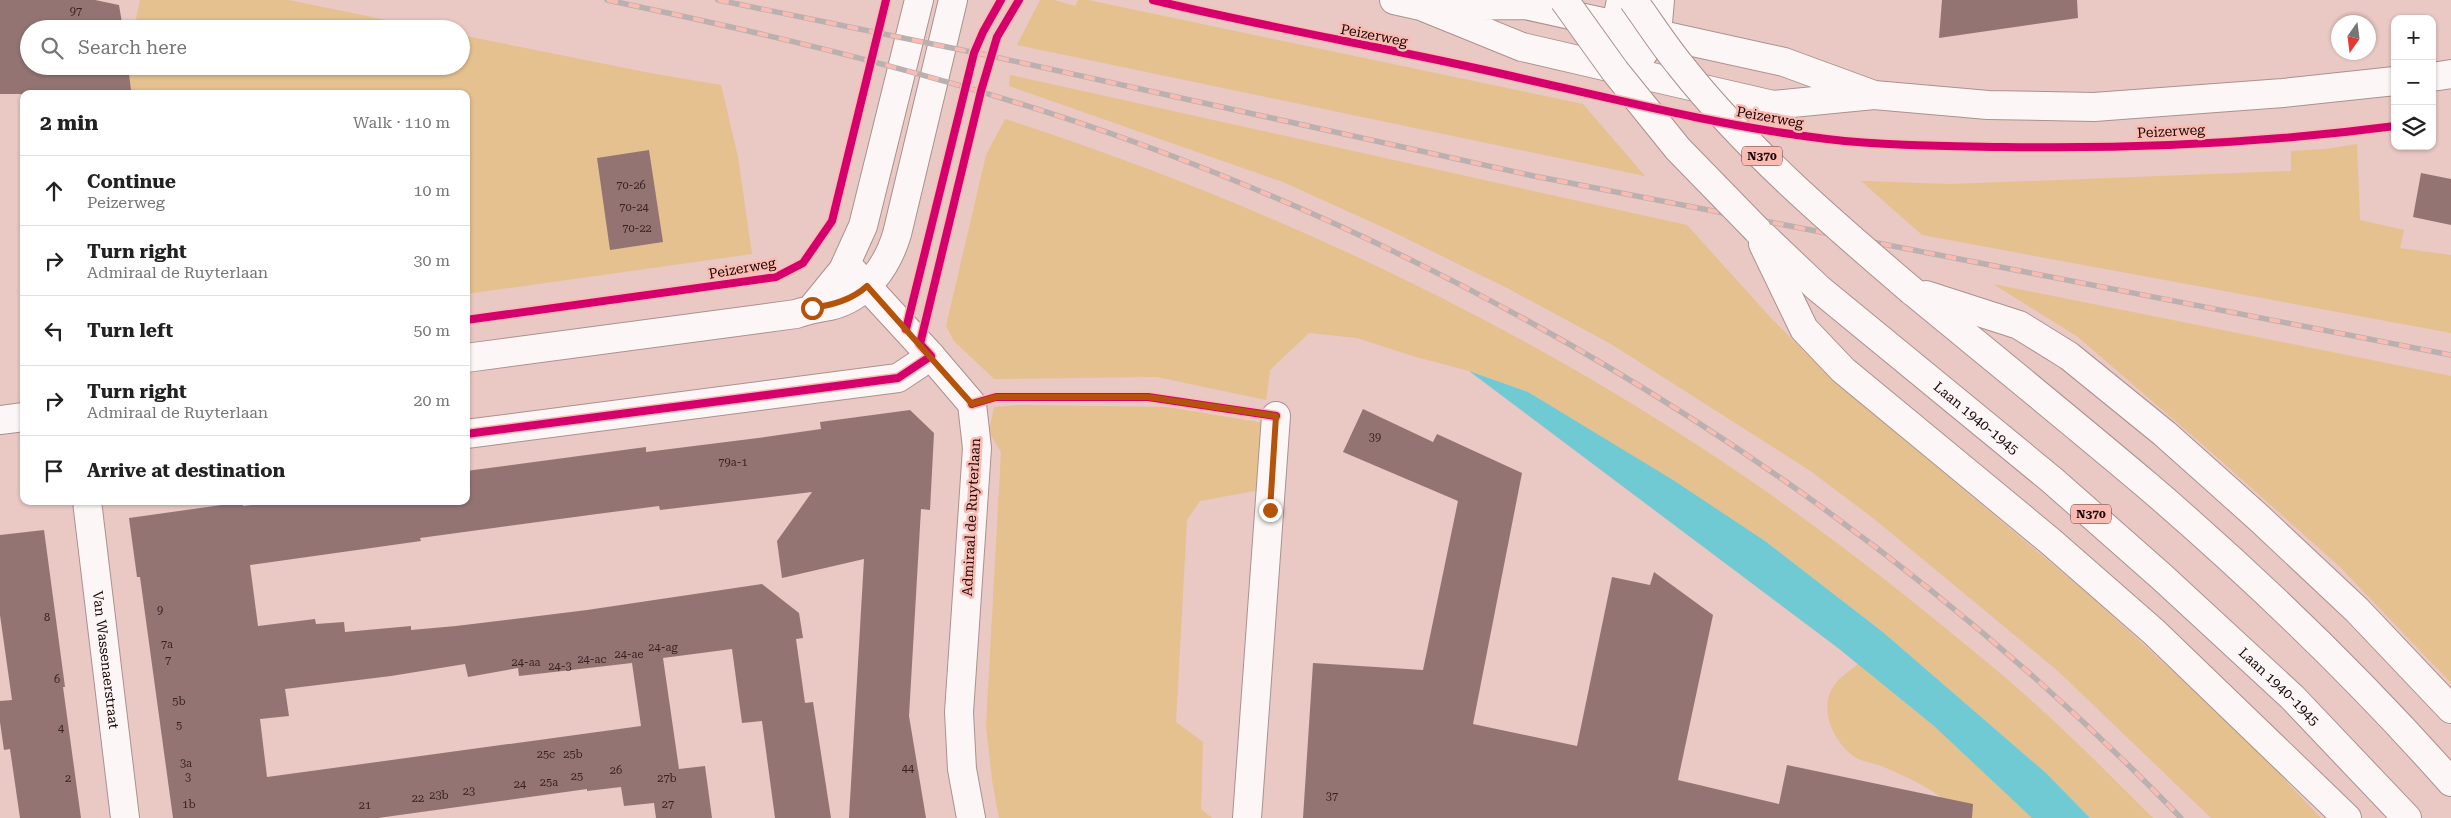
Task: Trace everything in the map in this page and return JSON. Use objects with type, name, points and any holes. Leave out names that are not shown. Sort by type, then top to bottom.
[{"type":"main road","points":[[812,308],[829,290],[846,263],[863,226],[919,0]]},
{"type":"main road","points":[[470,357],[778,317],[831,305],[849,298],[867,286],[880,272],[891,254],[954,0]]},
{"type":"main road","name":"Peizerweg","points":[[1394,0],[1421,6],[1522,47],[1773,105],[1874,95],[1988,105],[2094,107],[2283,93],[2391,81]]},
{"type":"main road","name":"Laan 1940-1945","points":[[1564,0],[1615,71],[1678,149],[1756,230],[1839,306],[2052,480],[2162,577],[2292,696],[2406,818]]},
{"type":"main road","name":"N370","points":[[1633,0],[1680,66],[1746,140],[1830,221],[2148,487],[2254,580],[2355,678],[2451,782]]},
{"type":"main road","points":[[1630,72],[1657,34],[1660,0]]},
{"type":"main road","name":"Peizerweg","points":[[1421,6],[1525,6],[1619,12],[1657,34],[1784,62],[1874,95]]},
{"type":"main road","points":[[1619,12],[1630,72]]},
{"type":"main road","points":[[2436,76],[2451,74]]},
{"type":"main road","name":"N370","points":[[1756,230],[1804,329],[1843,370],[2050,541],[2154,632],[2347,818]]},
{"type":"main road","name":"Admiraal de Ruyterlaan","points":[[846,263],[972,404],[977,448],[959,712],[962,769],[970,818]]},
{"type":"main road","name":"N370","points":[[1912,291],[2019,324],[2069,356],[2165,434],[2259,518],[2357,610],[2451,709]]},
{"type":"main road","points":[[470,433],[898,378],[931,356]]},
{"type":"main road","points":[[1247,818],[1276,416]]},
{"type":"main road","points":[[0,420],[20,418]]},
{"type":"main road","name":"Van Wassenaerstraat","points":[[87,505],[125,818]]},
{"type":"shaded area","points":[[140,0],[289,0],[386,20],[136,20]]},
{"type":"shaded area","points":[[1040,0],[1054,0],[1075,6],[1078,0],[1088,0],[1583,104],[1645,176],[1017,45]]},
{"type":"shaded area","points":[[470,37],[650,73],[721,85],[738,157],[752,254],[470,293],[470,90],[131,90],[129,75],[470,75]]},
{"type":"shaded area","points":[[1010,75],[1687,225],[1770,317],[1833,380],[2094,599],[2244,737],[2321,818],[2211,818],[2058,671],[1873,518],[1809,470],[1611,344],[1509,289],[1389,230],[1283,182],[1009,86]]},
{"type":"shaded area","points":[[1005,119],[1200,189],[1296,229],[1391,273],[1484,320],[1575,370],[1664,424],[1782,503],[1875,572],[1935,620],[2035,704],[2153,818],[2090,818],[2046,773],[1884,633],[1765,541],[1528,392],[1469,371],[1416,357],[1357,338],[1309,333],[1270,370],[1266,400],[1157,377],[994,379],[954,341],[946,326],[986,155]]},
{"type":"shaded area","points":[[2357,144],[2360,220],[2404,230],[2400,248],[2451,255],[2451,333],[1922,235],[1861,181],[1951,184],[2291,171],[2291,151],[2325,149]]},
{"type":"shaded area","points":[[1993,284],[2451,376],[2451,683],[2339,566],[2211,452],[2078,337]]},
{"type":"shaded area","points":[[1020,405],[1167,407],[1264,423],[1260,490],[1200,501],[1187,520],[1176,722],[1203,742],[1201,809],[1212,818],[999,818],[992,780],[986,726],[1001,452],[989,432],[994,407]]},
{"type":"shaded area","points":[[1858,664],[1934,726],[2032,818],[1964,818],[1937,794],[1917,782],[1852,755],[1833,732],[1828,712],[1828,703],[1830,693],[1835,684]]},
{"type":"water","points":[[1469,371],[1528,392],[1673,480],[1765,541],[1884,633],[2046,773],[2090,818],[2032,818],[1934,726],[1838,648]]},
{"type":"building","points":[[0,0],[95,0],[119,5],[122,20],[20,20],[20,75],[129,75],[131,90],[20,90],[20,94],[0,94]]},
{"type":"building","points":[[1942,0],[2077,0],[2078,18],[1939,38]]},
{"type":"building","points":[[649,150],[663,242],[610,250],[597,158]]},
{"type":"building","points":[[2421,173],[2451,179],[2451,225],[2413,217]]},
{"type":"building","points":[[1363,409],[1433,442],[1437,434],[1522,473],[1473,724],[1577,746],[1612,577],[1650,585],[1654,572],[1713,615],[1678,780],[1779,804],[1787,765],[1973,804],[1972,818],[1303,818],[1313,663],[1423,670],[1458,501],[1343,452]]},
{"type":"building","points":[[910,410],[934,433],[930,510],[921,509],[909,716],[926,818],[849,818],[864,559],[782,578],[777,541],[812,492],[660,510],[659,506],[597,514],[420,538],[421,541],[250,565],[258,626],[315,619],[316,624],[344,622],[345,632],[411,626],[411,630],[456,626],[587,610],[762,584],[799,613],[803,638],[796,639],[805,703],[813,702],[831,818],[775,818],[762,721],[742,723],[732,649],[663,658],[679,769],[705,766],[712,818],[656,818],[654,803],[624,806],[621,787],[587,791],[587,789],[378,818],[173,818],[140,577],[137,577],[129,518],[222,505],[470,505],[470,470],[646,447],[646,452],[821,429],[820,422]],"holes":[[[632,663],[641,726],[267,777],[260,719],[289,716],[285,689],[391,676],[465,664],[468,677],[518,668],[519,676]]]},
{"type":"building","points":[[44,530],[81,818],[20,818],[10,749],[4,750],[0,722],[0,701],[12,700],[0,615],[0,535]]},
{"type":"railway","points":[[607,0],[743,30],[876,63],[1009,100],[1075,121],[1140,144],[1284,202],[1426,267],[1564,341],[1698,423],[1828,512],[1952,607],[2070,710],[2181,818]]},
{"type":"railway","points":[[718,0],[991,56],[1534,176],[2451,355]]},
{"type":"cycle path","points":[[470,319],[776,277],[803,263],[832,221],[886,0]]},
{"type":"cycle path","points":[[906,329],[974,53],[983,32],[1001,0]]},
{"type":"cycle path","points":[[470,433],[898,378],[931,356],[920,344],[981,91],[997,37],[1019,0]]},
{"type":"cycle path","points":[[1153,0],[1696,117],[1740,126],[1827,139],[1871,143],[2004,147],[2151,146],[2249,141],[2391,126]]},
{"type":"cycle path","points":[[972,404],[996,397],[1148,397],[1276,416]]},
{"type":"route","points":[[812,308],[831,305],[849,298],[867,286],[972,404],[996,397],[1148,397],[1276,416],[1270,510]]}]
